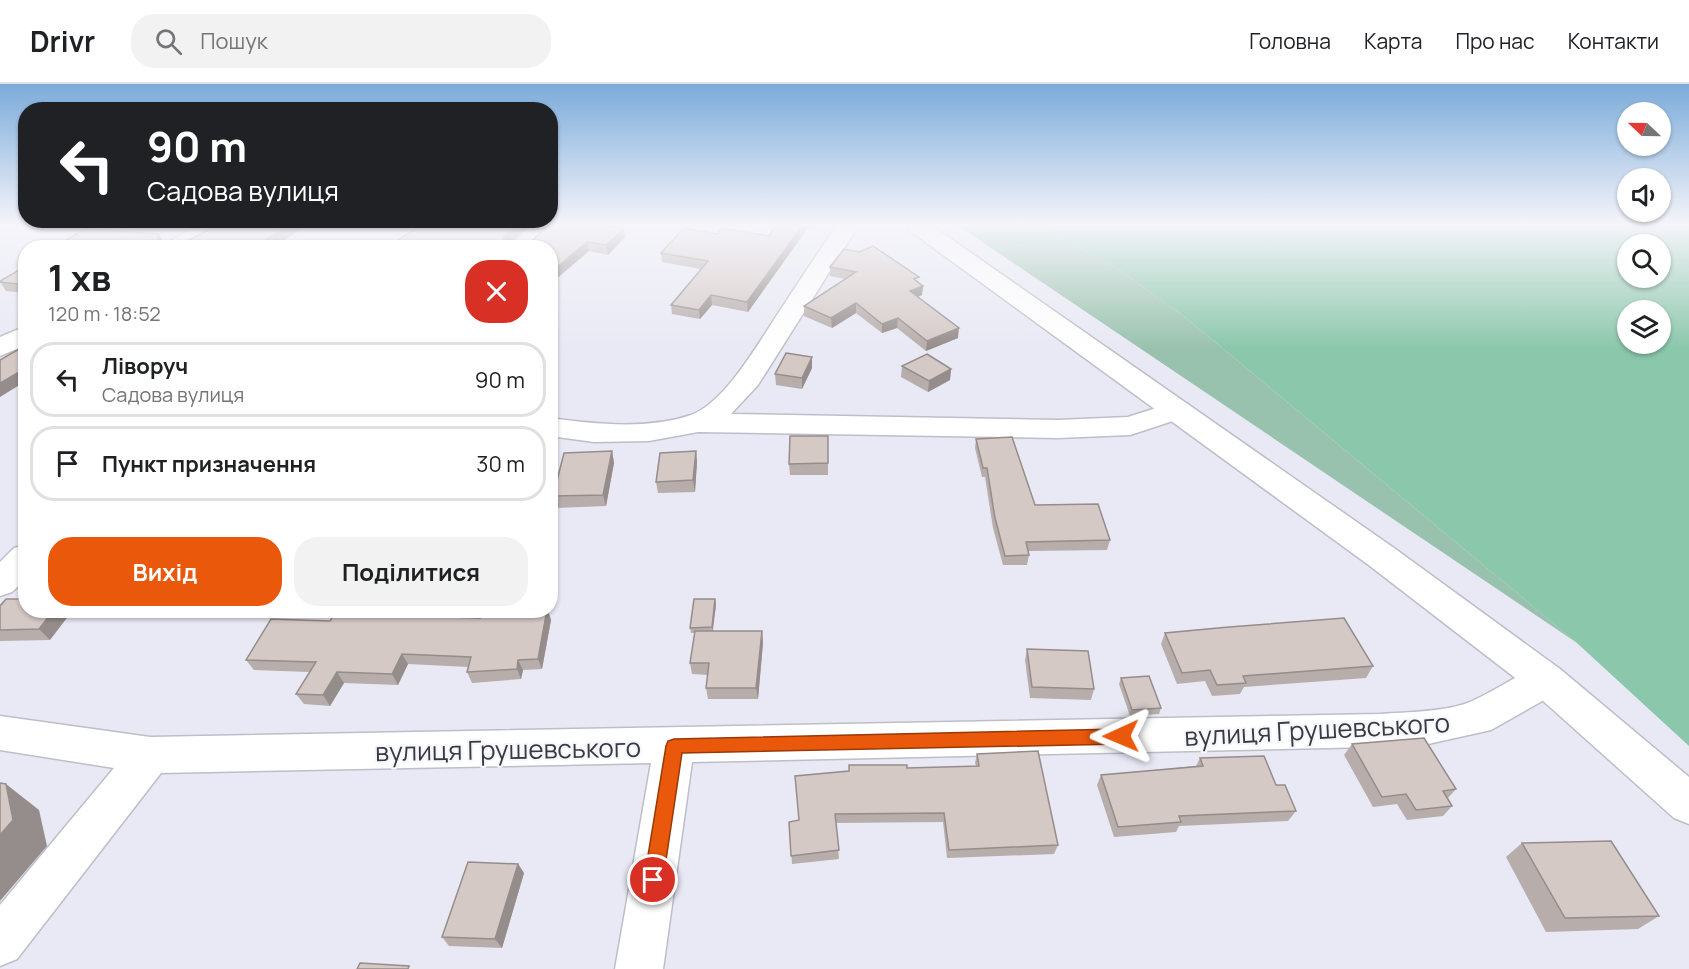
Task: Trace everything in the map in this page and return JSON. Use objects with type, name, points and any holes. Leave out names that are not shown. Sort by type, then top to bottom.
[{"type":"street","points":[[698,423],[714,415],[744,385],[821,266]]},
{"type":"street","points":[[975,266],[1382,557],[1546,680],[1689,804]]},
{"type":"street","points":[[0,348],[18,338]]},
{"type":"street","points":[[558,429],[619,434],[649,432],[698,423],[1058,429],[1130,426],[1178,410]]},
{"type":"street","points":[[0,583],[18,565]]},
{"type":"street","name":"вулиця Грушевського","points":[[0,733],[150,755],[1419,729],[1477,718],[1546,680]]},
{"type":"street","points":[[639,969],[674,746]]},
{"type":"street","points":[[0,942],[150,755]]},
{"type":"green space","points":[[1018,266],[1113,266],[1118,269],[1185,317],[1577,643]]},
{"type":"green space","points":[[1113,266],[1617,266],[1617,288],[1671,288],[1671,266],[1689,266],[1689,746],[1577,643],[1185,317]]},
{"type":"building","points":[[704,266],[773,266],[747,302],[711,295],[699,310],[671,305]]},
{"type":"building","points":[[903,266],[919,277],[914,279],[923,286],[910,291],[959,328],[927,341],[898,318],[882,324],[856,303],[831,318],[804,306],[856,272],[830,267]]},
{"type":"building","points":[[18,271],[18,284],[0,281]]},
{"type":"building","points":[[18,350],[18,373],[0,383],[0,360]]},
{"type":"building","points":[[786,353],[812,357],[802,378],[775,374]]},
{"type":"building","points":[[927,354],[951,369],[929,381],[902,366]]},
{"type":"building","points":[[790,436],[828,436],[828,463],[789,464]]},
{"type":"building","points":[[1012,437],[1035,505],[1098,504],[1110,540],[1026,542],[1029,555],[1005,556],[995,518],[987,468],[983,468],[976,439]]},
{"type":"building","points":[[612,451],[603,495],[558,496],[558,476],[564,453]]},
{"type":"building","points":[[696,451],[693,480],[656,482],[660,453]]},
{"type":"building","points":[[6,599],[18,599],[18,618],[48,618],[39,629],[0,630],[0,606]]},
{"type":"building","points":[[694,599],[715,599],[712,627],[690,628]]},
{"type":"building","points":[[332,618],[546,618],[538,659],[518,660],[517,669],[467,672],[471,657],[402,654],[392,674],[337,672],[323,695],[296,694],[316,662],[246,660],[271,619],[330,621]]},
{"type":"building","points":[[1344,618],[1373,666],[1243,676],[1246,683],[1217,685],[1210,670],[1182,673],[1165,633],[1229,627]]},
{"type":"building","points":[[695,631],[762,631],[756,688],[706,688],[709,663],[690,663]]},
{"type":"building","points":[[1027,649],[1088,651],[1094,689],[1032,687]]},
{"type":"building","points":[[1149,676],[1161,708],[1132,710],[1121,678]]},
{"type":"building","points":[[1424,738],[1456,789],[1443,791],[1452,806],[1416,810],[1406,794],[1382,797],[1352,744]]},
{"type":"building","points":[[1038,751],[1058,845],[949,850],[944,813],[835,814],[839,850],[791,856],[789,822],[799,820],[795,776],[849,771],[849,765],[907,765],[907,768],[979,766],[977,754]]},
{"type":"building","points":[[1264,756],[1276,785],[1285,785],[1296,811],[1179,816],[1181,822],[1118,827],[1101,775],[1203,766],[1200,758]]},
{"type":"building","points":[[0,783],[6,784],[13,820],[0,835]]},
{"type":"building","points":[[1611,841],[1659,916],[1565,918],[1522,843]]},
{"type":"building","points":[[468,862],[518,864],[495,939],[442,937]]},
{"type":"building","points":[[360,963],[409,966],[408,969],[357,969]]},
{"type":"route","points":[[653,880],[674,746],[1121,736]]}]
